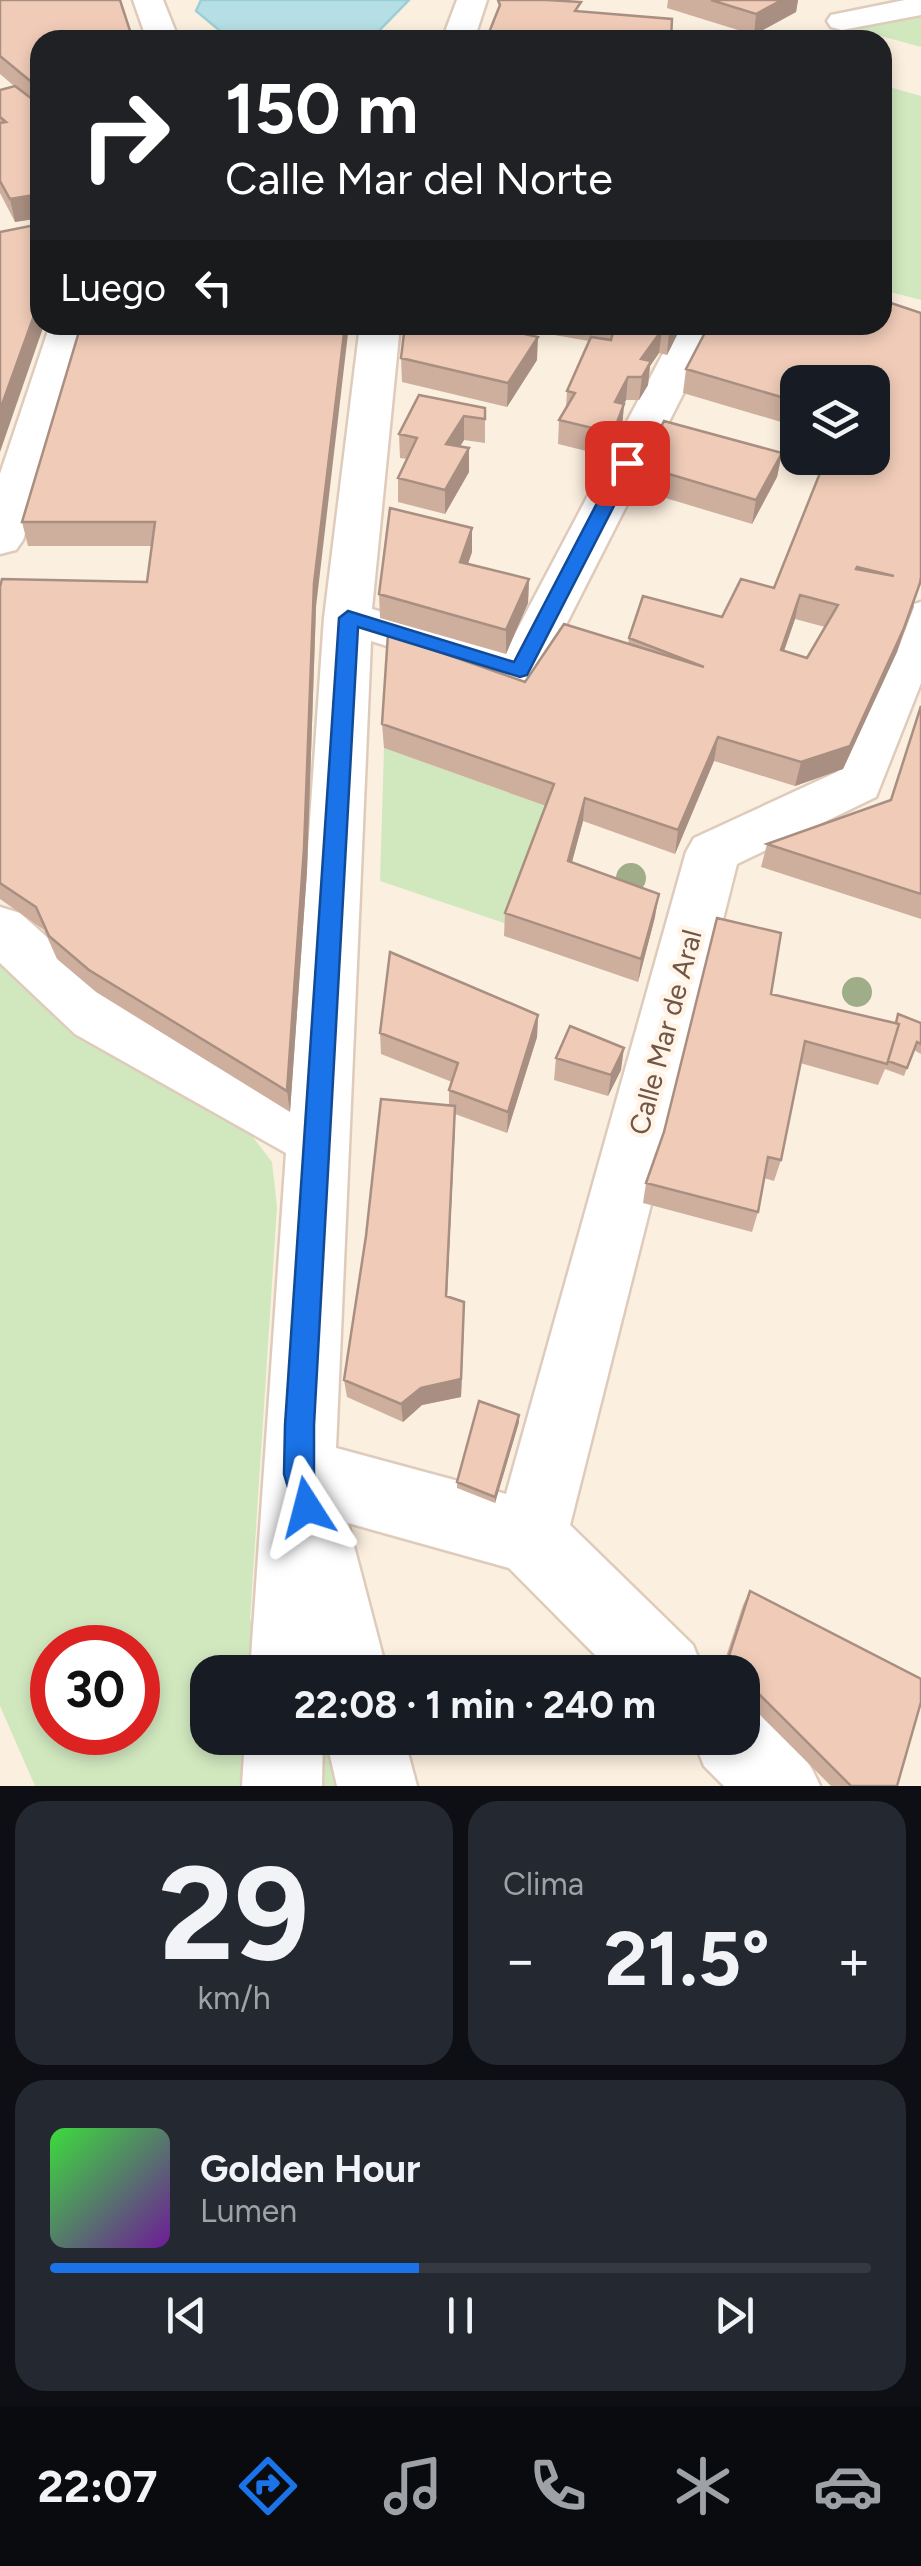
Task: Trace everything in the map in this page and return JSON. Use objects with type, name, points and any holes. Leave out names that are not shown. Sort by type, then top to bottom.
[{"type":"street","points":[[148,0],[159,30]]},
{"type":"street","points":[[462,30],[472,0]]},
{"type":"street","points":[[842,21],[921,6]]},
{"type":"street","points":[[0,540],[67,335]]},
{"type":"street","points":[[289,1655],[348,618],[379,335]]},
{"type":"street","points":[[348,618],[520,670],[693,335]]},
{"type":"street","name":"Calle Mar de Aral","points":[[530,1537],[714,852],[858,784],[921,618]]},
{"type":"street","points":[[0,929],[96,1017],[317,1140]]},
{"type":"street","points":[[299,1474],[530,1537],[649,1655]]},
{"type":"street","points":[[299,1474],[345,1655]]},
{"type":"street","points":[[282,1786],[283,1755]]},
{"type":"street","points":[[370,1755],[378,1786]]},
{"type":"street","points":[[749,1755],[780,1786]]},
{"type":"green space","points":[[921,14],[921,47],[892,39],[892,30],[852,28]]},
{"type":"green space","points":[[892,88],[921,96],[921,300],[892,292]]},
{"type":"green space","points":[[384,748],[552,808],[510,925],[380,881]]},
{"type":"green space","points":[[0,954],[246,1128],[272,1162],[277,1207],[250,1620],[276,1655],[190,1655],[190,1755],[351,1755],[375,1786],[35,1786],[0,1706]]},
{"type":"water","points":[[201,0],[409,0],[380,30],[219,30],[196,11]]},
{"type":"building","points":[[0,0],[120,0],[130,30],[30,30],[30,81],[0,56]]},
{"type":"building","points":[[498,0],[581,2],[575,11],[672,19],[671,30],[490,30],[500,5]]},
{"type":"building","points":[[711,0],[782,0],[756,14]]},
{"type":"building","points":[[15,86],[30,97],[30,196],[10,199],[0,181],[0,123],[6,122],[0,117],[0,90]]},
{"type":"building","points":[[30,226],[30,327],[0,410],[0,232]]},
{"type":"building","points":[[892,303],[921,313],[921,577],[904,628],[850,746],[801,762],[718,737],[678,830],[585,798],[568,861],[659,894],[641,959],[505,913],[554,784],[382,724],[388,634],[525,682],[564,624],[704,667],[629,638],[643,596],[722,617],[741,579],[774,588],[819,475],[890,475],[890,365],[780,365],[780,397],[686,369],[704,335],[892,335]],"holes":[[[800,595],[838,605],[807,658],[781,650]]]},
{"type":"building","points":[[78,335],[344,335],[314,583],[304,848],[287,1091],[89,970],[49,936],[36,907],[0,883],[2,579],[147,582],[155,522],[22,522]]},
{"type":"building","points":[[404,335],[538,337],[508,383],[401,358]]},
{"type":"building","points":[[612,335],[658,335],[641,359],[651,361],[642,377],[628,377],[615,402],[624,404],[613,433],[559,420],[575,393],[567,391],[591,337],[611,340]]},
{"type":"building","points":[[419,395],[485,408],[485,419],[464,416],[446,444],[469,448],[445,490],[398,478],[417,438],[399,434]]},
{"type":"building","points":[[664,421],[780,452],[756,500],[642,466]]},
{"type":"building","points":[[390,508],[472,528],[460,562],[529,579],[506,630],[379,594]]},
{"type":"building","points":[[921,706],[921,894],[767,844],[891,800]]},
{"type":"building","points":[[717,918],[781,933],[771,994],[899,1024],[887,1064],[805,1041],[781,1160],[768,1157],[758,1212],[646,1183],[664,1132]]},
{"type":"building","points":[[390,952],[538,1015],[508,1112],[449,1090],[458,1063],[380,1033]]},
{"type":"building","points":[[898,1014],[921,1023],[921,1044],[917,1042],[907,1068],[888,1061],[899,1024]]},
{"type":"building","points":[[570,1026],[624,1048],[611,1075],[556,1058]]},
{"type":"building","points":[[381,1099],[455,1106],[446,1296],[464,1302],[461,1379],[421,1388],[401,1404],[344,1380],[366,1236]]},
{"type":"building","points":[[479,1401],[519,1415],[495,1497],[457,1482]]},
{"type":"building","points":[[750,1591],[921,1679],[921,1702],[897,1786],[851,1786],[760,1695],[760,1655],[729,1655]]},
{"type":"route","points":[[307,1507],[299,1474],[300,1425],[348,618],[520,670],[627,463]]}]
